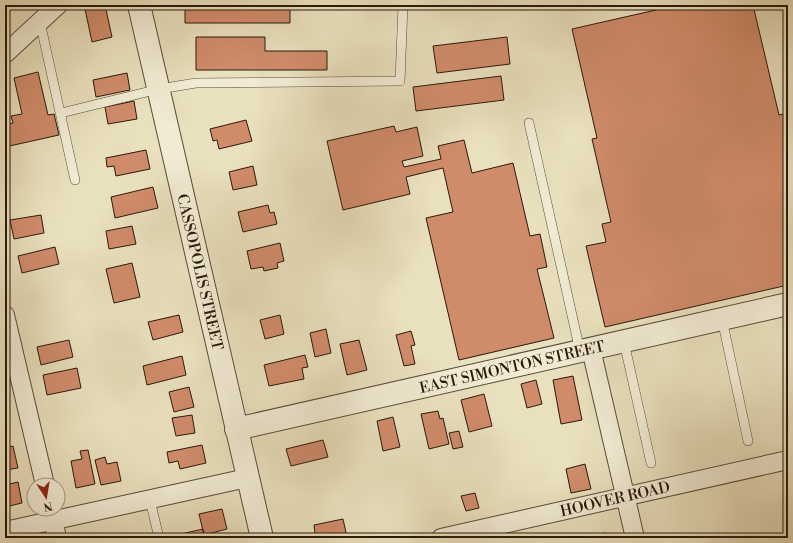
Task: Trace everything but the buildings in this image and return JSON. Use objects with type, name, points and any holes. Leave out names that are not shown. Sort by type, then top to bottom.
[{"type":"street","points":[[5,54],[58,5]]},
{"type":"street","name":"CASSOPOLIS STREET","points":[[141,5],[247,478],[262,538]]},
{"type":"street","name":"EAST SIMONTON STREET","points":[[236,428],[788,304]]},
{"type":"street","points":[[5,315],[43,477]]},
{"type":"street","points":[[586,350],[635,538]]},
{"type":"street","name":"HOOVER ROAD","points":[[441,538],[788,460]]},
{"type":"street","points":[[66,513],[150,500],[247,478]]},
{"type":"street","points":[[5,531],[46,517]]},
{"type":"street","points":[[52,517],[57,538]]},
{"type":"lane","points":[[61,113],[159,89],[196,83],[400,81],[403,5]]},
{"type":"lane","points":[[40,22],[75,180]]},
{"type":"lane","points":[[529,123],[586,350]]},
{"type":"lane","points":[[722,319],[748,441]]},
{"type":"lane","points":[[624,342],[651,463]]},
{"type":"lane","points":[[150,500],[159,538]]}]
